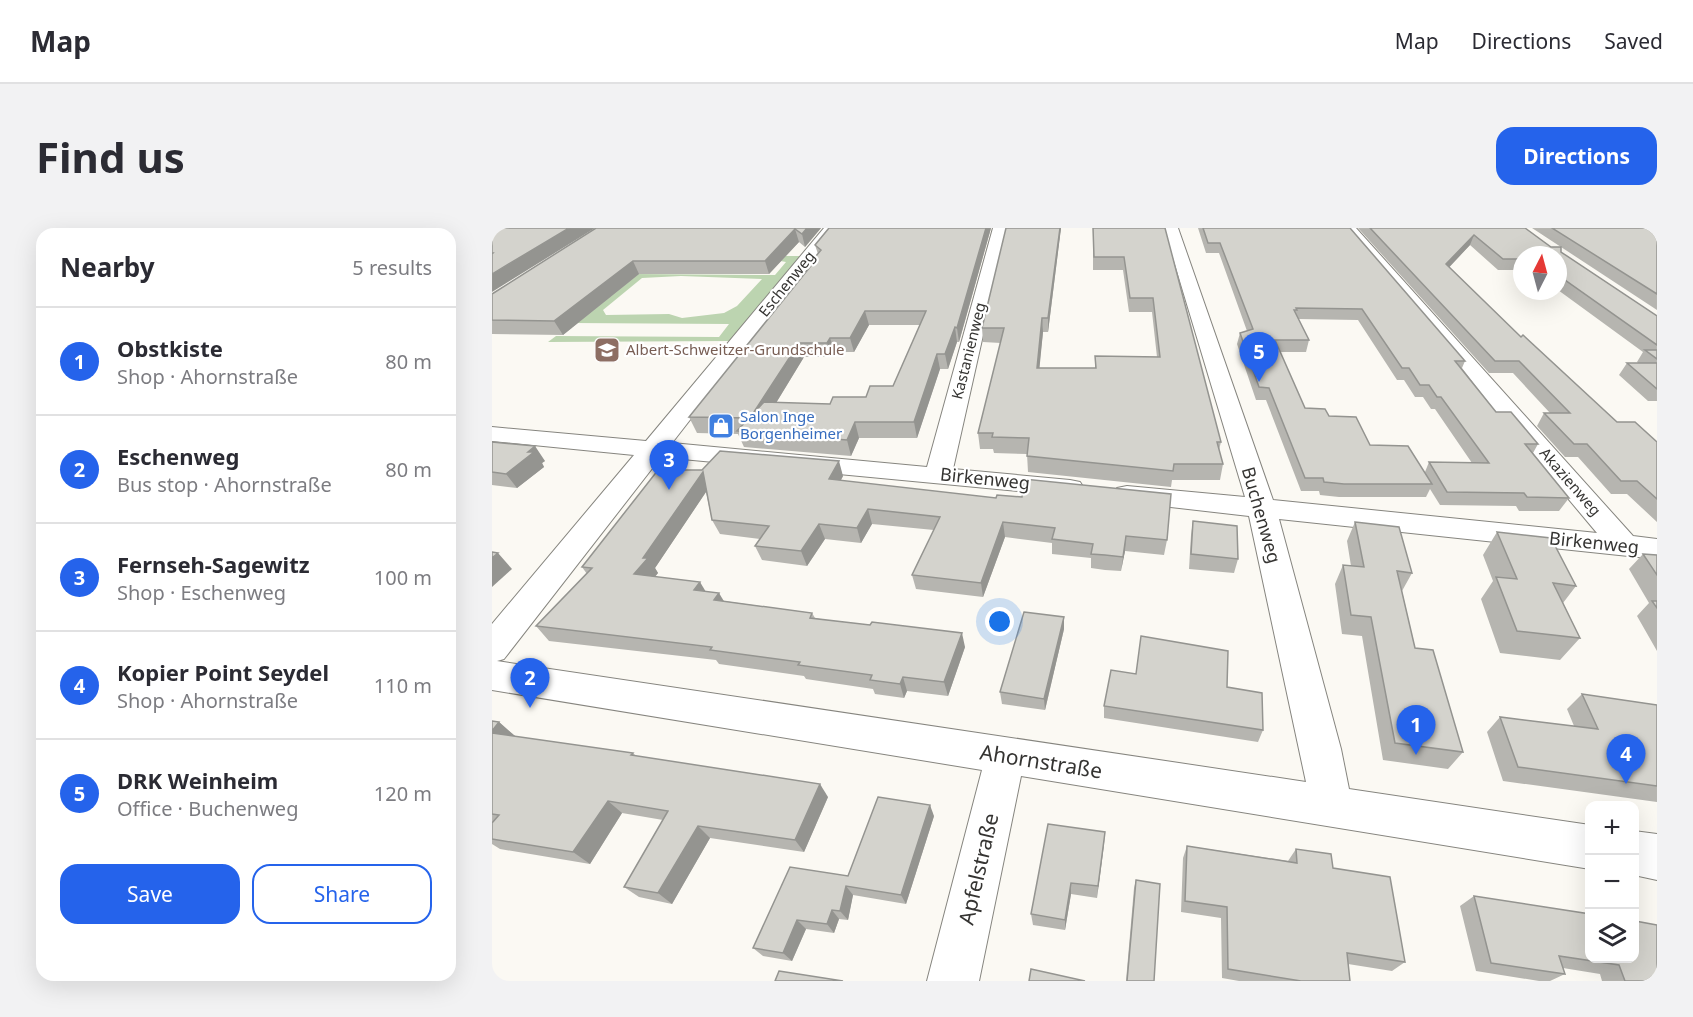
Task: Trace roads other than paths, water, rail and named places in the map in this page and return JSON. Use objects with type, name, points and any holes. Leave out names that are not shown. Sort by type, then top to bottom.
[{"type":"street","name":"Eschenweg","points":[[492,649],[832,228]]},
{"type":"street","name":"Kastanienweg","points":[[938,474],[1000,228]]},
{"type":"street","name":"Buchenweg","points":[[1171,228],[1262,508],[1321,749],[1331,807]]},
{"type":"street","name":"Akazienweg","points":[[1348,228],[1625,546]]},
{"type":"street","name":"Birkenweg","points":[[492,435],[938,474],[1657,549]]},
{"type":"street","name":"Ahornstraße","points":[[492,675],[1585,846]]},
{"type":"street","name":"Apfelstraße","points":[[953,981],[1005,757]]},
{"type":"street","points":[[1639,855],[1657,857]]},
{"type":"place","name":"Albert-Schweitzer-Grundschule","points":[[607,350]]},
{"type":"place","name":"DRK Weinheim","points":[[1259,382]]},
{"type":"place","name":"Salon Inge Borgenheimer","points":[[721,426]]},
{"type":"place","name":"Fernseh-Sagewitz","points":[[669,490]]},
{"type":"place","name":"Eschenweg","points":[[530,708]]},
{"type":"place","name":"Obstkiste","points":[[1416,755]]},
{"type":"place","name":"Kopier Point Seydel","points":[[1626,784]]}]
